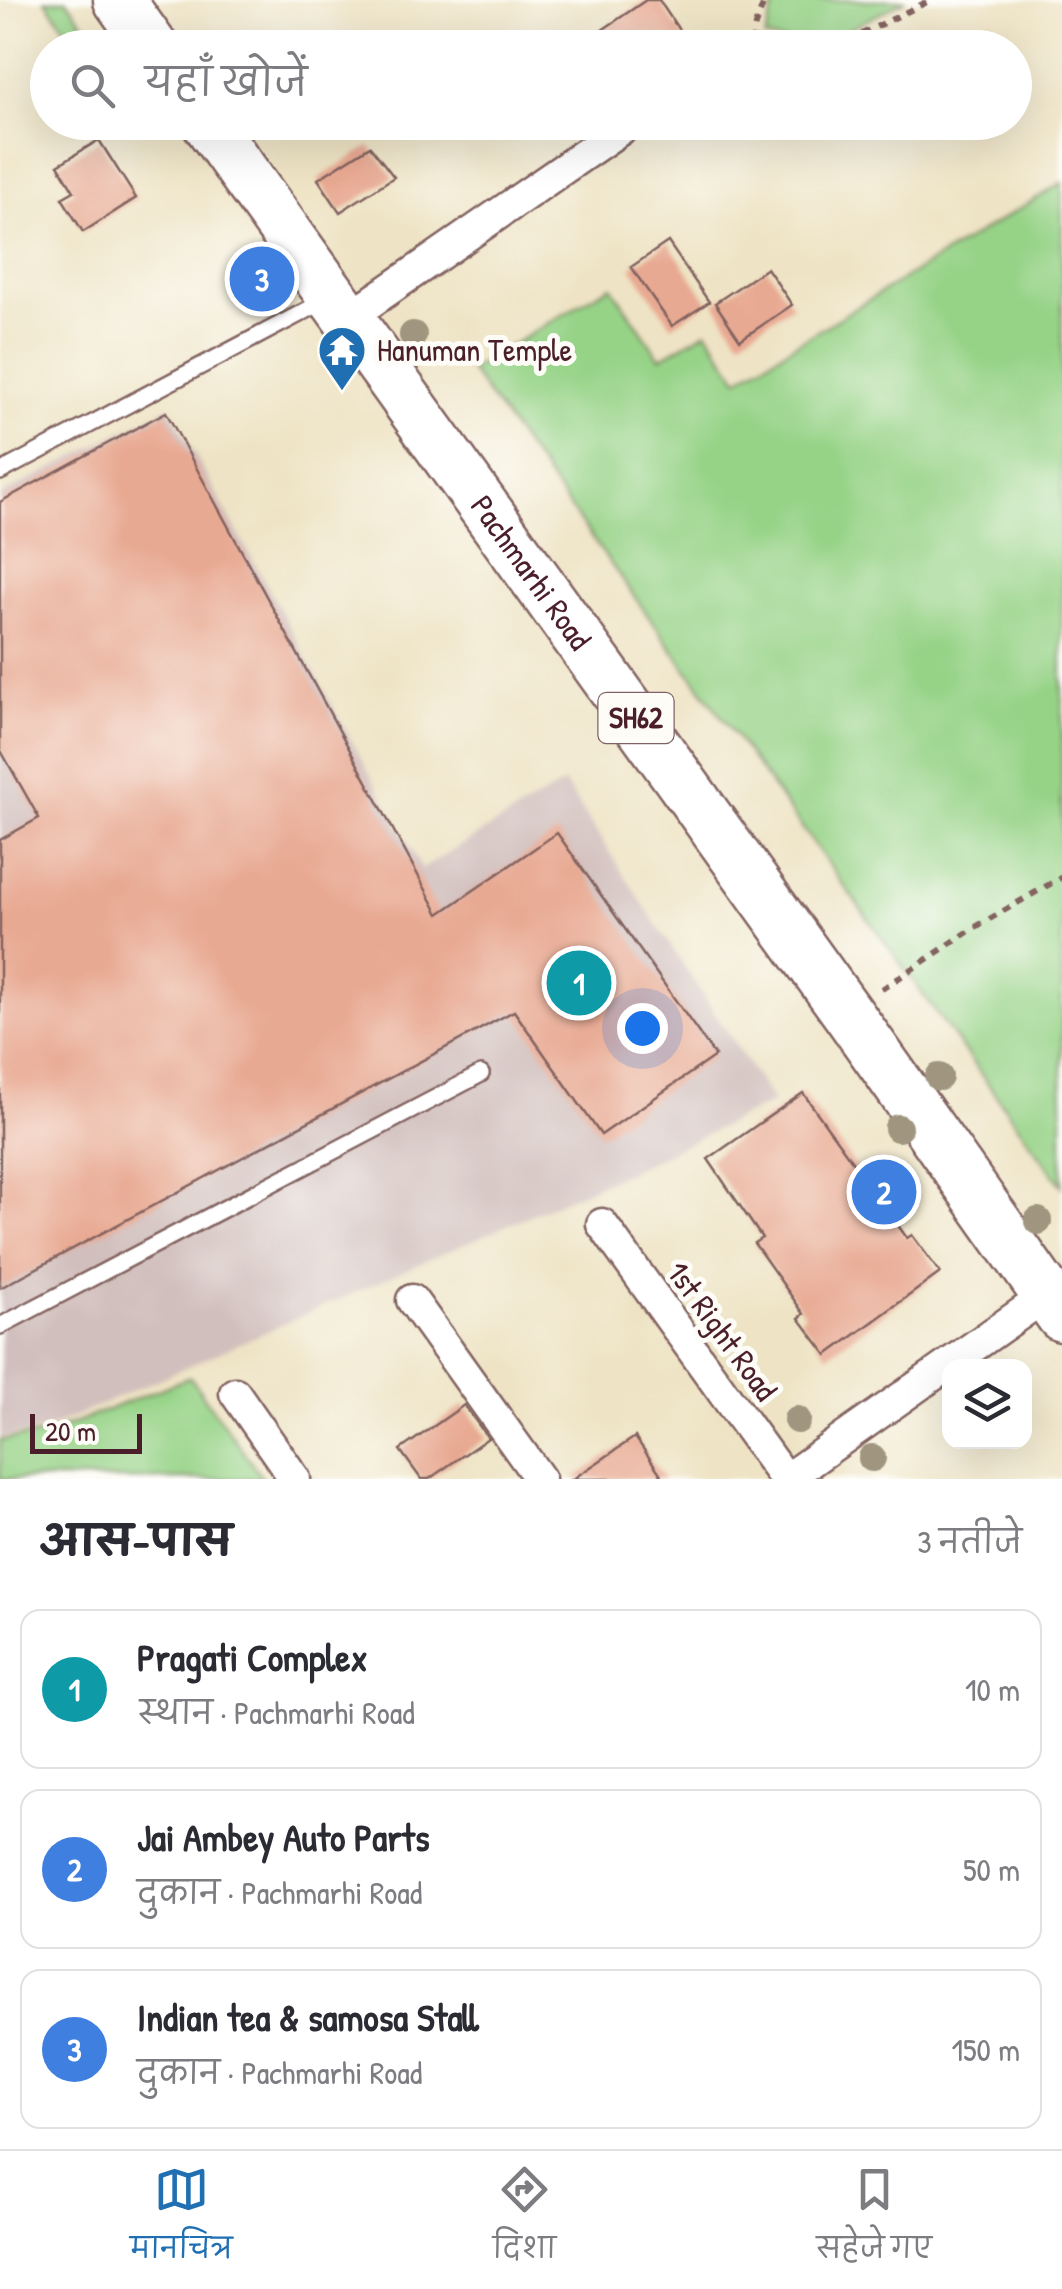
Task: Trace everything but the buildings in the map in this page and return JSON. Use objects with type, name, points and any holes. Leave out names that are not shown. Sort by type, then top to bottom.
[{"type":"main road","points":[[119,0],[140,30]]},
{"type":"main road","name":"Pachmarhi Road","points":[[220,140],[850,1015],[1054,1306]]},
{"type":"street","points":[[340,308],[604,140]]},
{"type":"street","name":"1st Right Road","points":[[602,1224],[785,1479]]},
{"type":"street","points":[[412,1300],[540,1479]]},
{"type":"street","points":[[785,1479],[1054,1306]]},
{"type":"street","points":[[235,1393],[296,1479]]},
{"type":"lane","points":[[0,472],[340,308]]},
{"type":"lane","points":[[0,1326],[481,1074]]},
{"type":"path","points":[[753,30],[765,0]]},
{"type":"path","points":[[870,30],[932,0]]},
{"type":"path","points":[[850,1015],[896,978],[1062,877]]},
{"type":"shaded area","points":[[169,407],[422,869],[564,783],[773,1102],[636,1168],[42,1431],[0,1438],[0,496]]},
{"type":"green space","points":[[45,0],[67,0],[88,30],[67,30]]},
{"type":"green space","points":[[776,0],[906,0],[848,30],[767,30]]},
{"type":"green space","points":[[1062,183],[1062,1186],[470,370],[611,286],[660,358],[707,331],[738,379]]},
{"type":"green space","points":[[190,1377],[263,1479],[0,1479],[0,1440],[47,1434]]},
{"type":"place","name":"Indian tea & samosa Stall","points":[[262,279]]},
{"type":"place","name":"Hanuman Temple","points":[[342,392]]},
{"type":"place","name":"Pragati Complex","points":[[579,983]]},
{"type":"place","name":"Jai Ambey Auto Parts","points":[[884,1192]]}]
